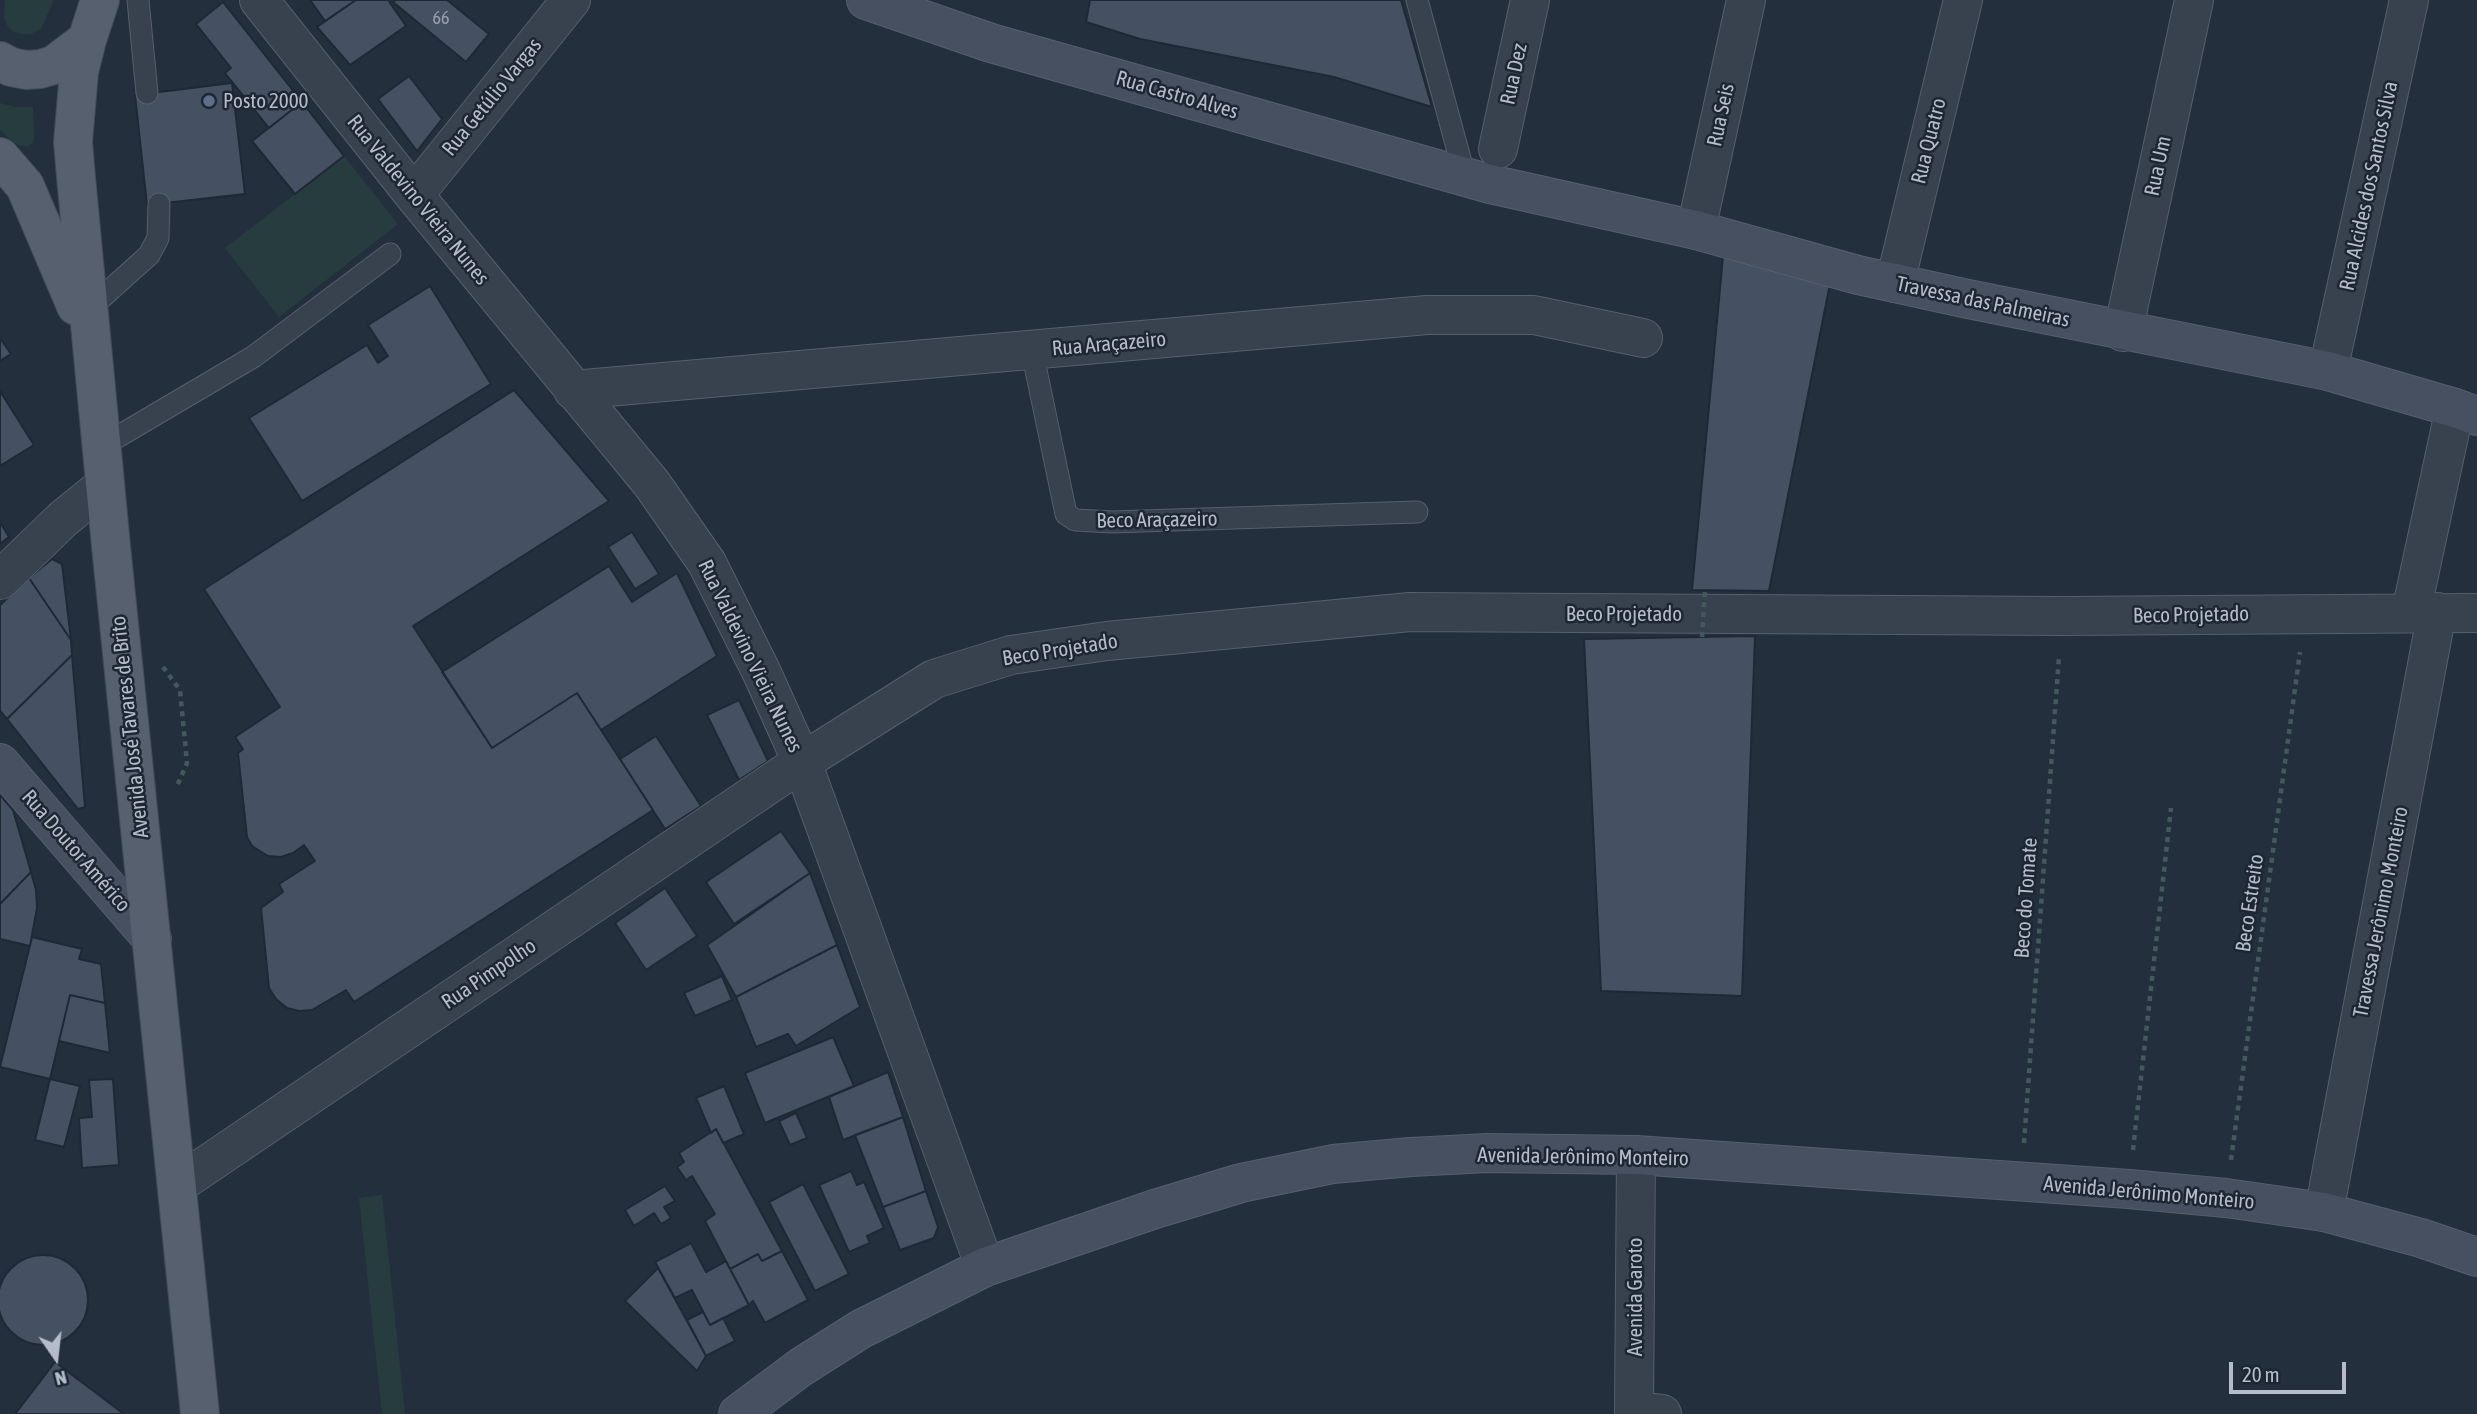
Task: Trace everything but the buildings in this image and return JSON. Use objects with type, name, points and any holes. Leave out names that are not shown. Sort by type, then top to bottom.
[{"type":"main road","name":"Avenida José Tavares de Brito","points":[[100,0],[87,40],[78,84],[74,142],[105,485],[200,1414]]},
{"type":"main road","points":[[0,61],[26,70],[40,69],[60,61],[87,40]]},
{"type":"main road","points":[[0,157],[25,186],[36,208],[93,346]]},
{"type":"street","name":"Rua Valdevino Vieira Nunes","points":[[258,0],[414,195],[652,484],[707,563],[761,671],[802,762],[985,1267]]},
{"type":"street","name":"Rua Getúlio Vargas","points":[[414,195],[571,0]]},
{"type":"street","name":"Rua Castro Alves","points":[[866,0],[991,43],[1484,170]]},
{"type":"street","name":"Rua Dez","points":[[1484,170],[1530,0]]},
{"type":"street","name":"Rua Seis","points":[[1696,230],[1746,0]]},
{"type":"street","name":"Rua Quatro","points":[[1895,283],[1963,0]]},
{"type":"street","name":"Rua Um","points":[[2123,332],[2194,0]]},
{"type":"street","name":"Rua Alcides dos Santos Silva","points":[[2328,371],[2409,0]]},
{"type":"street","name":"Travessa das Palmeiras","points":[[1484,170],[1858,275],[2123,332],[2328,371],[2466,412]]},
{"type":"street","name":"Rua Araçazeiro","points":[[573,390],[1427,315],[1534,315],[1643,338]]},
{"type":"street","name":"Travessa Jerônimo Monteiro","points":[[2324,1212],[2424,612],[2466,412]]},
{"type":"street","points":[[0,580],[63,519],[105,485]]},
{"type":"street","name":"Beco Projetado","points":[[802,762],[934,678],[1011,655],[1107,641],[1410,612],[2062,616],[2477,612]]},
{"type":"street","name":"Rua Pimpolho","points":[[177,1185],[802,762]]},
{"type":"street","name":"Rua Doutor Américo","points":[[0,763],[152,939]]},
{"type":"street","name":"Avenida Jerônimo Monteiro","points":[[738,1414],[801,1367],[861,1329],[985,1267],[1155,1209],[1241,1183],[1333,1164],[1488,1153],[1636,1155],[2129,1189],[2226,1198],[2324,1212],[2421,1238],[2477,1257]]},
{"type":"street","name":"Avenida Garoto","points":[[1636,1155],[1634,1410],[1662,1414]]},
{"type":"lane","points":[[138,0],[146,93]]},
{"type":"lane","points":[[1418,0],[1484,170]]},
{"type":"lane","points":[[89,309],[149,255],[158,239],[159,204]]},
{"type":"lane","points":[[102,446],[253,358],[390,254]]},
{"type":"lane","name":"Beco Araçazeiro","points":[[1032,351],[1066,513],[1075,520],[1112,522],[1417,512]]},
{"type":"path","points":[[1702,637],[1705,590]]},
{"type":"path","name":"Beco Estreito","points":[[2226,1198],[2305,613]]},
{"type":"path","name":"Beco do Tomate","points":[[2022,1182],[2062,616]]},
{"type":"path","points":[[2129,1189],[2171,808]]},
{"type":"green space","points":[[5,0],[54,0],[41,29],[31,34],[20,34],[7,25],[4,18]]},
{"type":"green space","points":[[0,103],[15,107],[33,107],[32,144],[27,147],[15,144],[0,130]]},
{"type":"green space","points":[[344,156],[398,224],[279,317],[225,248]]},
{"type":"green space","points":[[382,1195],[405,1414],[382,1414],[359,1198]]},
{"type":"place","name":"Posto 2000","points":[[209,101]]}]
